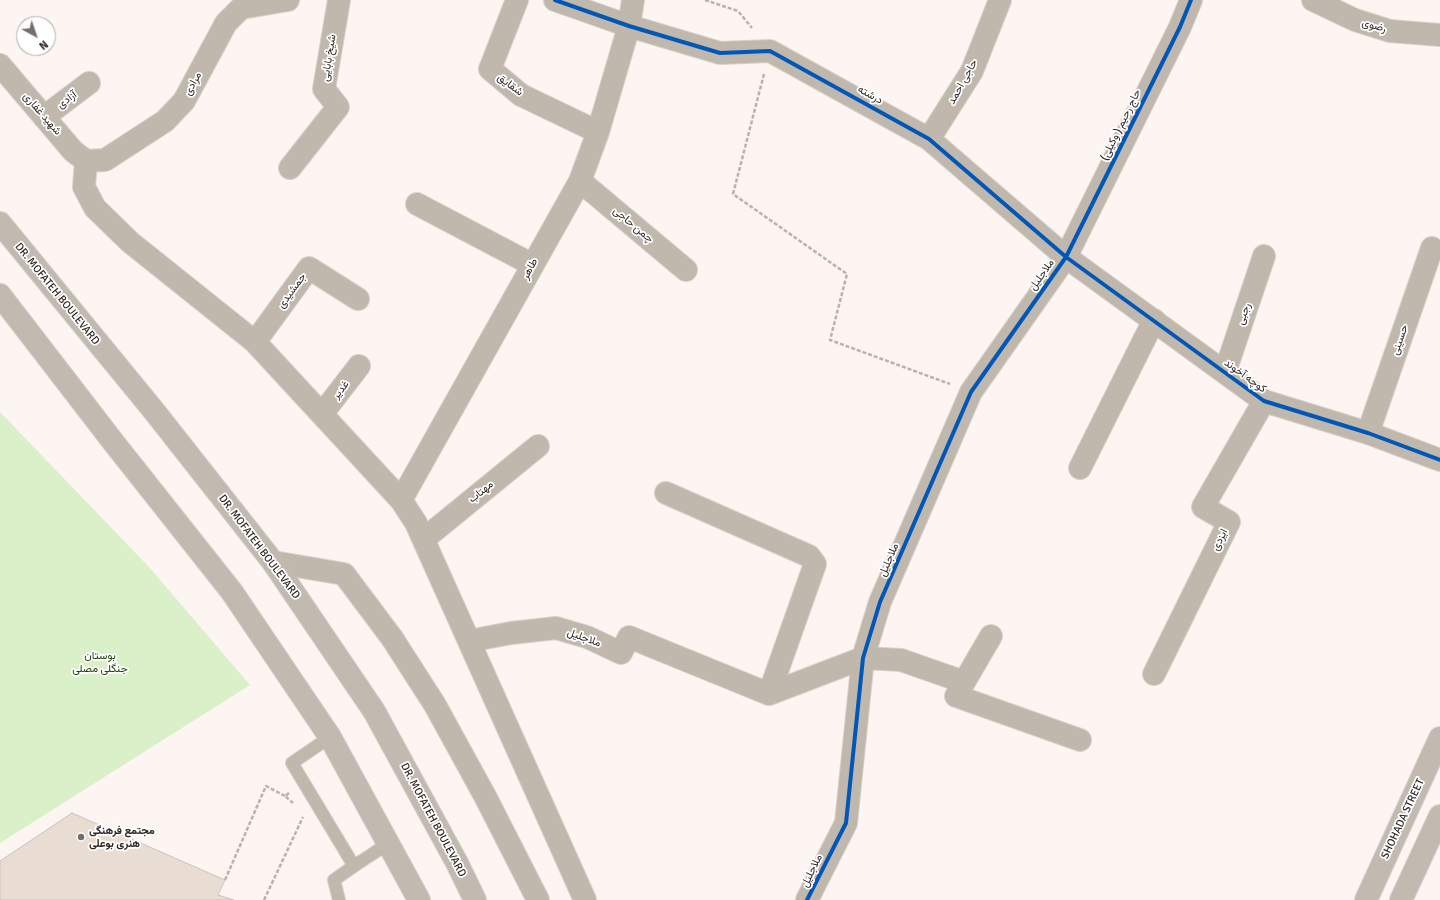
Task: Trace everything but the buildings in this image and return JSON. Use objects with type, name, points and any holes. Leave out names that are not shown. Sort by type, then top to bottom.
[{"type":"main road","name":"DR. MOFATEH BOULEVARD","points":[[0,223],[154,411],[273,562],[374,711],[457,863],[475,900]]},
{"type":"main road","points":[[0,295],[109,437],[232,592],[330,737],[419,900]]},
{"type":"main road","name":"SHOHADA STREET","points":[[1366,900],[1440,738]]},
{"type":"main road","points":[[1401,900],[1440,816]]},
{"type":"street","name":"مرادی","points":[[86,161],[105,160],[165,121],[184,101],[235,4],[288,0]]},
{"type":"street","name":"شیخ بابایی","points":[[290,168],[338,107],[324,89],[339,0]]},
{"type":"street","name":"شقایق","points":[[517,0],[490,69],[521,95],[598,132]]},
{"type":"street","points":[[555,0],[629,26],[720,53],[770,51]]},
{"type":"street","points":[[629,26],[633,0]]},
{"type":"street","name":"حاجی احمد","points":[[929,139],[972,71],[1000,0]]},
{"type":"street","name":"رضوی","points":[[1313,0],[1355,20],[1390,31],[1440,35]]},
{"type":"street","name":"حاج رحیم ( وکیلی)","points":[[1066,257],[1180,27],[1185,2]]},
{"type":"street","name":"طاهر","points":[[401,500],[580,181],[598,132],[629,26]]},
{"type":"street","name":"درشته","points":[[770,51],[929,139],[1066,257]]},
{"type":"street","name":"شهید غفاری","points":[[0,65],[73,150],[86,161]]},
{"type":"street","name":"آزادی","points":[[44,117],[89,84]]},
{"type":"street","points":[[86,161],[84,187],[94,208],[130,242],[255,342],[401,500],[416,523],[424,539],[585,900]]},
{"type":"street","name":"چمن حاجی","points":[[580,181],[686,270]]},
{"type":"street","points":[[417,204],[533,265]]},
{"type":"street","name":"حسینی","points":[[1368,433],[1432,248]]},
{"type":"street","name":"رجبی","points":[[1225,372],[1264,256]]},
{"type":"street","name":"کوچه آخوند","points":[[1066,257],[1264,401],[1368,433],[1440,460]]},
{"type":"street","name":"ملاجلیل","points":[[807,900],[846,823],[863,658],[880,602],[971,392],[1066,257]]},
{"type":"street","name":"جمشیدی","points":[[255,342],[309,268],[358,299]]},
{"type":"street","points":[[1080,468],[1154,320]]},
{"type":"street","name":"غدیر","points":[[322,414],[360,366]]},
{"type":"street","name":"ایزدی","points":[[1154,674],[1229,522],[1203,507],[1264,401]]},
{"type":"street","name":"مهتاب","points":[[424,539],[538,446]]},
{"type":"street","points":[[666,493],[809,556],[815,564],[768,694]]},
{"type":"street","points":[[273,562],[344,574],[392,638],[435,705],[486,798],[538,900]]},
{"type":"street","name":"ملاجلیل","points":[[469,641],[511,633],[556,628],[588,637],[621,653],[629,637],[768,694]]},
{"type":"street","points":[[991,636],[956,696],[1080,740]]},
{"type":"street","points":[[768,694],[863,658],[901,660],[964,682]]},
{"type":"lane","points":[[330,737],[292,763],[354,866]]},
{"type":"lane","points":[[339,900],[334,880],[389,844]]},
{"type":"path","points":[[704,0],[738,11],[770,51],[733,194],[847,274],[830,340],[971,392]]},
{"type":"path","points":[[225,880],[266,786],[285,796]]},
{"type":"path","points":[[264,900],[305,813]]},
{"type":"green space","name":"بوستان جنگلی مصلی","points":[[0,412],[150,568],[250,685],[0,843]]},
{"type":"cycle path","points":[[555,0],[629,26],[720,53],[770,51],[929,139],[1066,257],[1264,401],[1368,433],[1440,460]]},
{"type":"cycle path","points":[[807,900],[846,823],[863,658],[880,602],[971,392],[1066,257],[1180,27],[1191,0]]},
{"type":"place","name":"مجتمع فرهنگی هنری بوعلی","points":[[81,837]]}]
